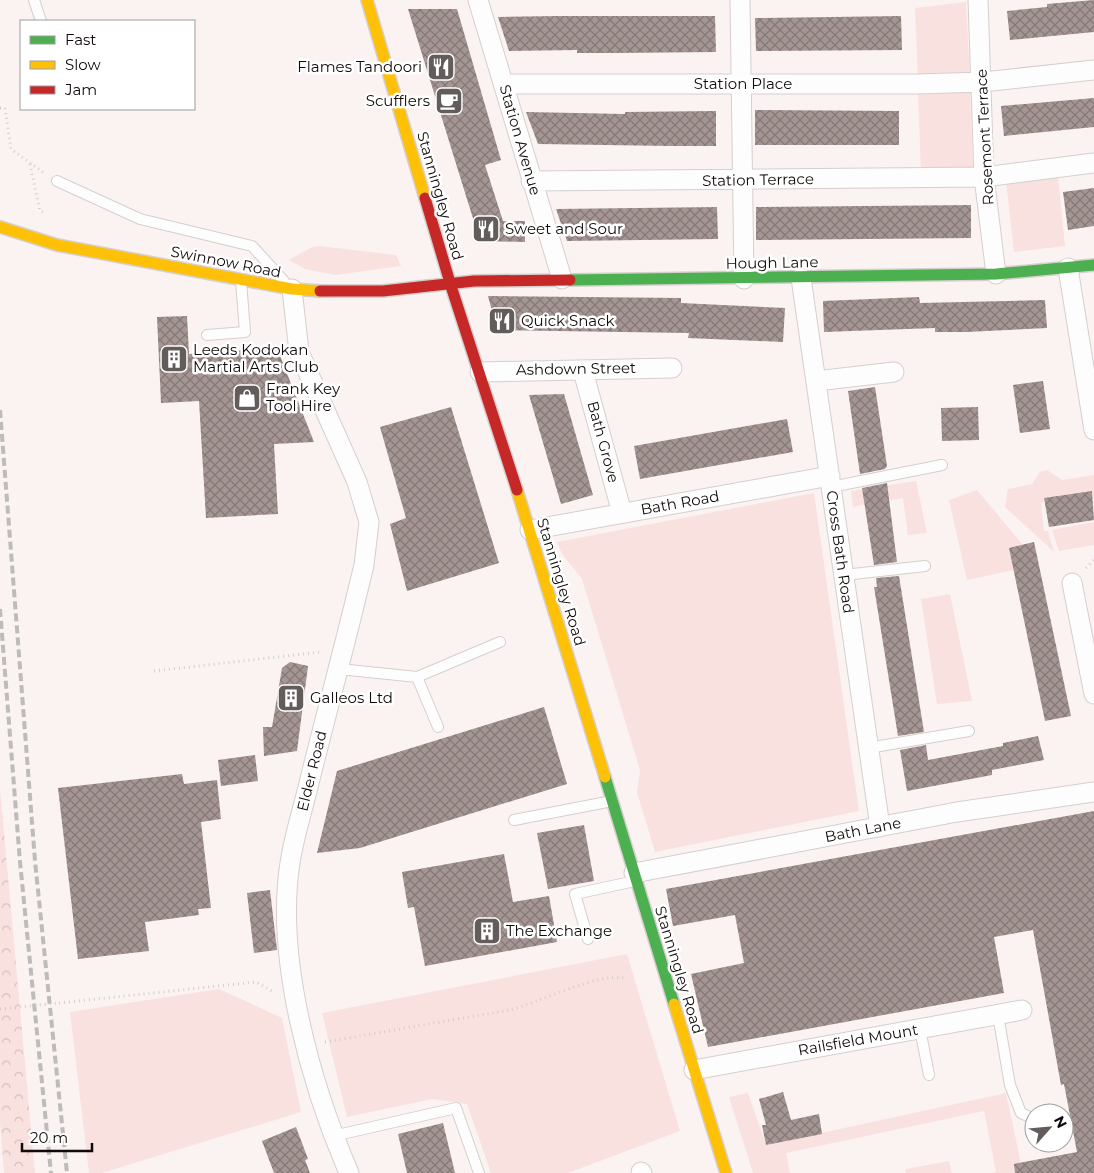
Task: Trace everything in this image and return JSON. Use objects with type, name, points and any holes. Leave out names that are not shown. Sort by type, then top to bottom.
[{"type":"street","name":"Stanningley Road","points":[[367,0],[451,286],[530,530],[726,1173]]},
{"type":"street","name":"Station Avenue","points":[[478,0],[562,280]]},
{"type":"street","points":[[740,0],[744,279]]},
{"type":"street","name":"Rosemont Terrace","points":[[978,0],[983,82],[984,177],[996,274]]},
{"type":"street","name":"Station Place","points":[[504,84],[918,84],[983,82],[1094,70]]},
{"type":"street","name":"Station Terrace","points":[[531,181],[984,177],[1094,163]]},
{"type":"street","name":"Swinnow Road","points":[[0,227],[57,245],[292,289],[362,293],[451,286]]},
{"type":"street","name":"Hough Lane","points":[[451,286],[474,282],[562,280],[744,279],[996,274],[1094,265]]},
{"type":"street","points":[[1068,268],[1094,430]]},
{"type":"street","name":"Cross Bath Road","points":[[801,278],[880,827]]},
{"type":"street","name":"Elder Road","points":[[292,289],[299,352],[357,482],[369,522],[364,565],[290,864],[287,919],[298,1006],[321,1103],[349,1173]]},
{"type":"street","name":"Ashdown Street","points":[[480,372],[495,370],[672,368]]},
{"type":"street","name":"Bath Grove","points":[[583,370],[622,513]]},
{"type":"street","points":[[816,381],[894,372]]},
{"type":"street","name":"Bath Road","points":[[530,530],[622,513],[830,481]]},
{"type":"street","points":[[1072,583],[1094,694]]},
{"type":"street","name":"Bath Lane","points":[[635,877],[958,812],[1094,792]]},
{"type":"street","name":"Railsfield Mount","points":[[694,1070],[1022,1010]]},
{"type":"lane","points":[[34,0],[41,20]]},
{"type":"lane","points":[[57,182],[140,218],[252,246],[292,289]]},
{"type":"lane","points":[[208,335],[245,332],[240,280]]},
{"type":"lane","points":[[830,481],[942,465]]},
{"type":"lane","points":[[844,576],[924,566]]},
{"type":"lane","points":[[339,669],[417,677],[500,642]]},
{"type":"lane","points":[[417,677],[438,726]]},
{"type":"lane","points":[[868,748],[969,731]]},
{"type":"lane","points":[[514,820],[613,801]]},
{"type":"lane","points":[[588,939],[575,894],[635,877]]},
{"type":"lane","points":[[998,1015],[1010,1085],[1021,1113],[1024,1114]]},
{"type":"lane","points":[[920,1029],[929,1075]]},
{"type":"lane","points":[[333,1136],[456,1108],[479,1173]]},
{"type":"path","points":[[0,108],[5,108],[10,149],[57,182]]},
{"type":"path","points":[[30,163],[40,211],[47,213]]},
{"type":"path","points":[[154,671],[344,650]]},
{"type":"path","points":[[322,1042],[346,1040],[510,1010],[600,978],[615,976],[624,978]]},
{"type":"path","points":[[0,1009],[256,982],[298,1006]]},
{"type":"green space","points":[[966,2],[970,78],[918,80],[915,8]]},
{"type":"green space","points":[[970,88],[973,171],[921,173],[918,91]]},
{"type":"green space","points":[[1058,176],[1065,246],[1014,252],[1006,181]]},
{"type":"green space","points":[[319,246],[396,255],[401,266],[335,275],[305,269],[289,260],[312,247]]},
{"type":"green space","points":[[1047,470],[1062,480],[1094,475],[1094,501],[1092,491],[1044,498],[1045,501],[1041,503],[1044,531],[1048,531],[1054,552],[1005,507],[1008,489],[1032,484],[1040,472]]},
{"type":"green space","points":[[916,481],[927,533],[908,535],[903,498],[890,500],[889,497],[865,500],[865,504],[853,507],[851,491]]},
{"type":"green space","points":[[977,490],[1023,545],[1009,548],[1014,570],[967,580],[949,500]]},
{"type":"green space","points":[[814,493],[859,811],[655,852],[637,792],[640,770],[582,579],[562,554],[557,542]]},
{"type":"green space","points":[[1094,522],[1094,545],[1059,551],[1052,530]]},
{"type":"green space","points":[[950,594],[972,701],[937,704],[921,599]]},
{"type":"green space","points":[[0,789],[35,1173],[4,1173],[0,1121]]},
{"type":"green space","points":[[627,954],[680,1131],[568,1173],[491,1173],[467,1104],[432,1099],[347,1117],[322,1013]]},
{"type":"green space","points":[[219,989],[282,1018],[301,1112],[102,1173],[89,1173],[70,1012]]},
{"type":"green space","points":[[748,1093],[766,1145],[1006,1093],[1023,1173],[992,1173],[996,1172],[984,1111],[786,1153],[790,1173],[753,1173],[729,1097]]},
{"type":"green space","points":[[949,1161],[952,1173],[905,1173],[906,1169]]},
{"type":"building","points":[[1094,0],[1094,32],[1010,40],[1007,11],[1047,7],[1047,4]]},
{"type":"building","points":[[408,9],[457,9],[501,160],[485,165],[503,221],[525,221],[525,242],[480,241]]},
{"type":"building","points":[[715,16],[716,52],[577,53],[577,50],[509,51],[498,17]]},
{"type":"building","points":[[901,16],[902,50],[756,51],[755,18]]},
{"type":"building","points":[[1094,98],[1094,127],[1004,136],[1001,106]]},
{"type":"building","points":[[755,110],[899,111],[899,145],[755,145]]},
{"type":"building","points":[[716,111],[716,146],[538,144],[526,112],[625,114],[625,112]]},
{"type":"building","points":[[1094,188],[1094,226],[1068,230],[1063,192]]},
{"type":"building","points":[[971,205],[971,238],[756,240],[756,207]]},
{"type":"building","points":[[717,207],[718,239],[567,241],[556,209]]},
{"type":"building","points":[[488,296],[681,298],[681,303],[785,308],[783,342],[688,338],[689,333],[497,330]]},
{"type":"building","points":[[919,297],[920,303],[1045,300],[1047,328],[966,332],[935,332],[935,328],[824,332],[823,301]]},
{"type":"building","name":"Frank Key Tool Hire","points":[[187,316],[189,354],[277,348],[314,442],[274,444],[278,514],[206,518],[199,401],[161,403],[157,317]]},
{"type":"building","points":[[1043,381],[1050,429],[1020,433],[1013,385]]},
{"type":"building","points":[[875,387],[887,466],[885,469],[860,474],[848,391]]},
{"type":"building","points":[[564,394],[593,495],[561,504],[529,395]]},
{"type":"building","points":[[451,407],[499,563],[407,591],[390,524],[406,518],[380,427]]},
{"type":"building","points":[[978,407],[979,440],[942,441],[941,408]]},
{"type":"building","points":[[787,419],[793,452],[640,479],[634,446]]},
{"type":"building","points":[[887,483],[897,562],[874,565],[862,488]]},
{"type":"building","points":[[1092,491],[1094,520],[1049,527],[1044,498]]},
{"type":"building","points":[[1034,542],[1071,716],[1045,721],[1009,548]]},
{"type":"building","points":[[899,576],[924,732],[898,736],[874,587],[877,587],[876,578]]},
{"type":"building","name":"Galleos Ltd","points":[[290,662],[308,666],[297,751],[264,756],[263,727],[272,727],[282,668]]},
{"type":"building","points":[[544,707],[567,784],[360,848],[317,853],[337,771]]},
{"type":"building","points":[[1038,736],[1044,760],[992,770],[992,775],[907,791],[900,750],[926,745],[928,760],[1003,746],[1003,743]]},
{"type":"building","points":[[255,755],[258,781],[221,786],[218,760]]},
{"type":"building","points":[[182,774],[184,784],[217,780],[221,819],[201,822],[211,908],[198,909],[199,915],[145,922],[149,951],[78,959],[58,788]]},
{"type":"building","points":[[1094,811],[1094,1173],[1015,1173],[1014,1164],[1077,1152],[1074,1136],[1074,1103],[1068,1103],[1064,1084],[1061,1085],[1033,930],[994,937],[1004,993],[708,1047],[691,974],[744,963],[735,915],[673,926],[666,889]]},
{"type":"building","points":[[584,825],[594,881],[548,889],[537,833]]},
{"type":"building","points":[[504,854],[513,902],[549,896],[557,942],[425,966],[414,907],[408,908],[402,872]]},
{"type":"building","points":[[270,890],[277,950],[254,953],[247,893]]},
{"type":"building","points":[[783,1092],[791,1120],[819,1114],[822,1134],[766,1145],[762,1125],[766,1125],[759,1099]]},
{"type":"building","points":[[443,1123],[455,1173],[407,1173],[398,1134]]},
{"type":"building","points":[[296,1127],[308,1159],[305,1160],[310,1173],[274,1173],[262,1141]]},
{"type":"railway","points":[[0,410],[35,861],[67,1173]]},
{"type":"railway","points":[[0,609],[20,862],[51,1173]]},
{"type":"traffic: fast","points":[[570,280],[996,274],[1094,265]]},
{"type":"traffic: fast","points":[[605,777],[674,1004]]},
{"type":"traffic: slow","points":[[367,0],[425,198]]},
{"type":"traffic: slow","points":[[0,227],[57,245],[292,289],[320,291]]},
{"type":"traffic: slow","points":[[517,490],[605,777]]},
{"type":"traffic: slow","points":[[674,1004],[726,1173]]},
{"type":"traffic: jam","points":[[425,198],[451,286],[517,490]]},
{"type":"traffic: jam","points":[[320,291],[383,291],[474,281],[570,280]]},
{"type":"place","name":"Flames Tandoori","points":[[441,67]]},
{"type":"place","name":"Scufflers","points":[[449,101]]},
{"type":"place","name":"Sweet and Sour","points":[[486,229]]},
{"type":"place","name":"Quick Snack","points":[[502,321]]},
{"type":"place","name":"Leeds Kodokan Martial Arts Club","points":[[174,359]]},
{"type":"place","name":"Frank Key Tool Hire","points":[[247,398]]},
{"type":"place","name":"Galleos Ltd","points":[[291,698]]},
{"type":"place","name":"The Exchange","points":[[487,931]]}]
